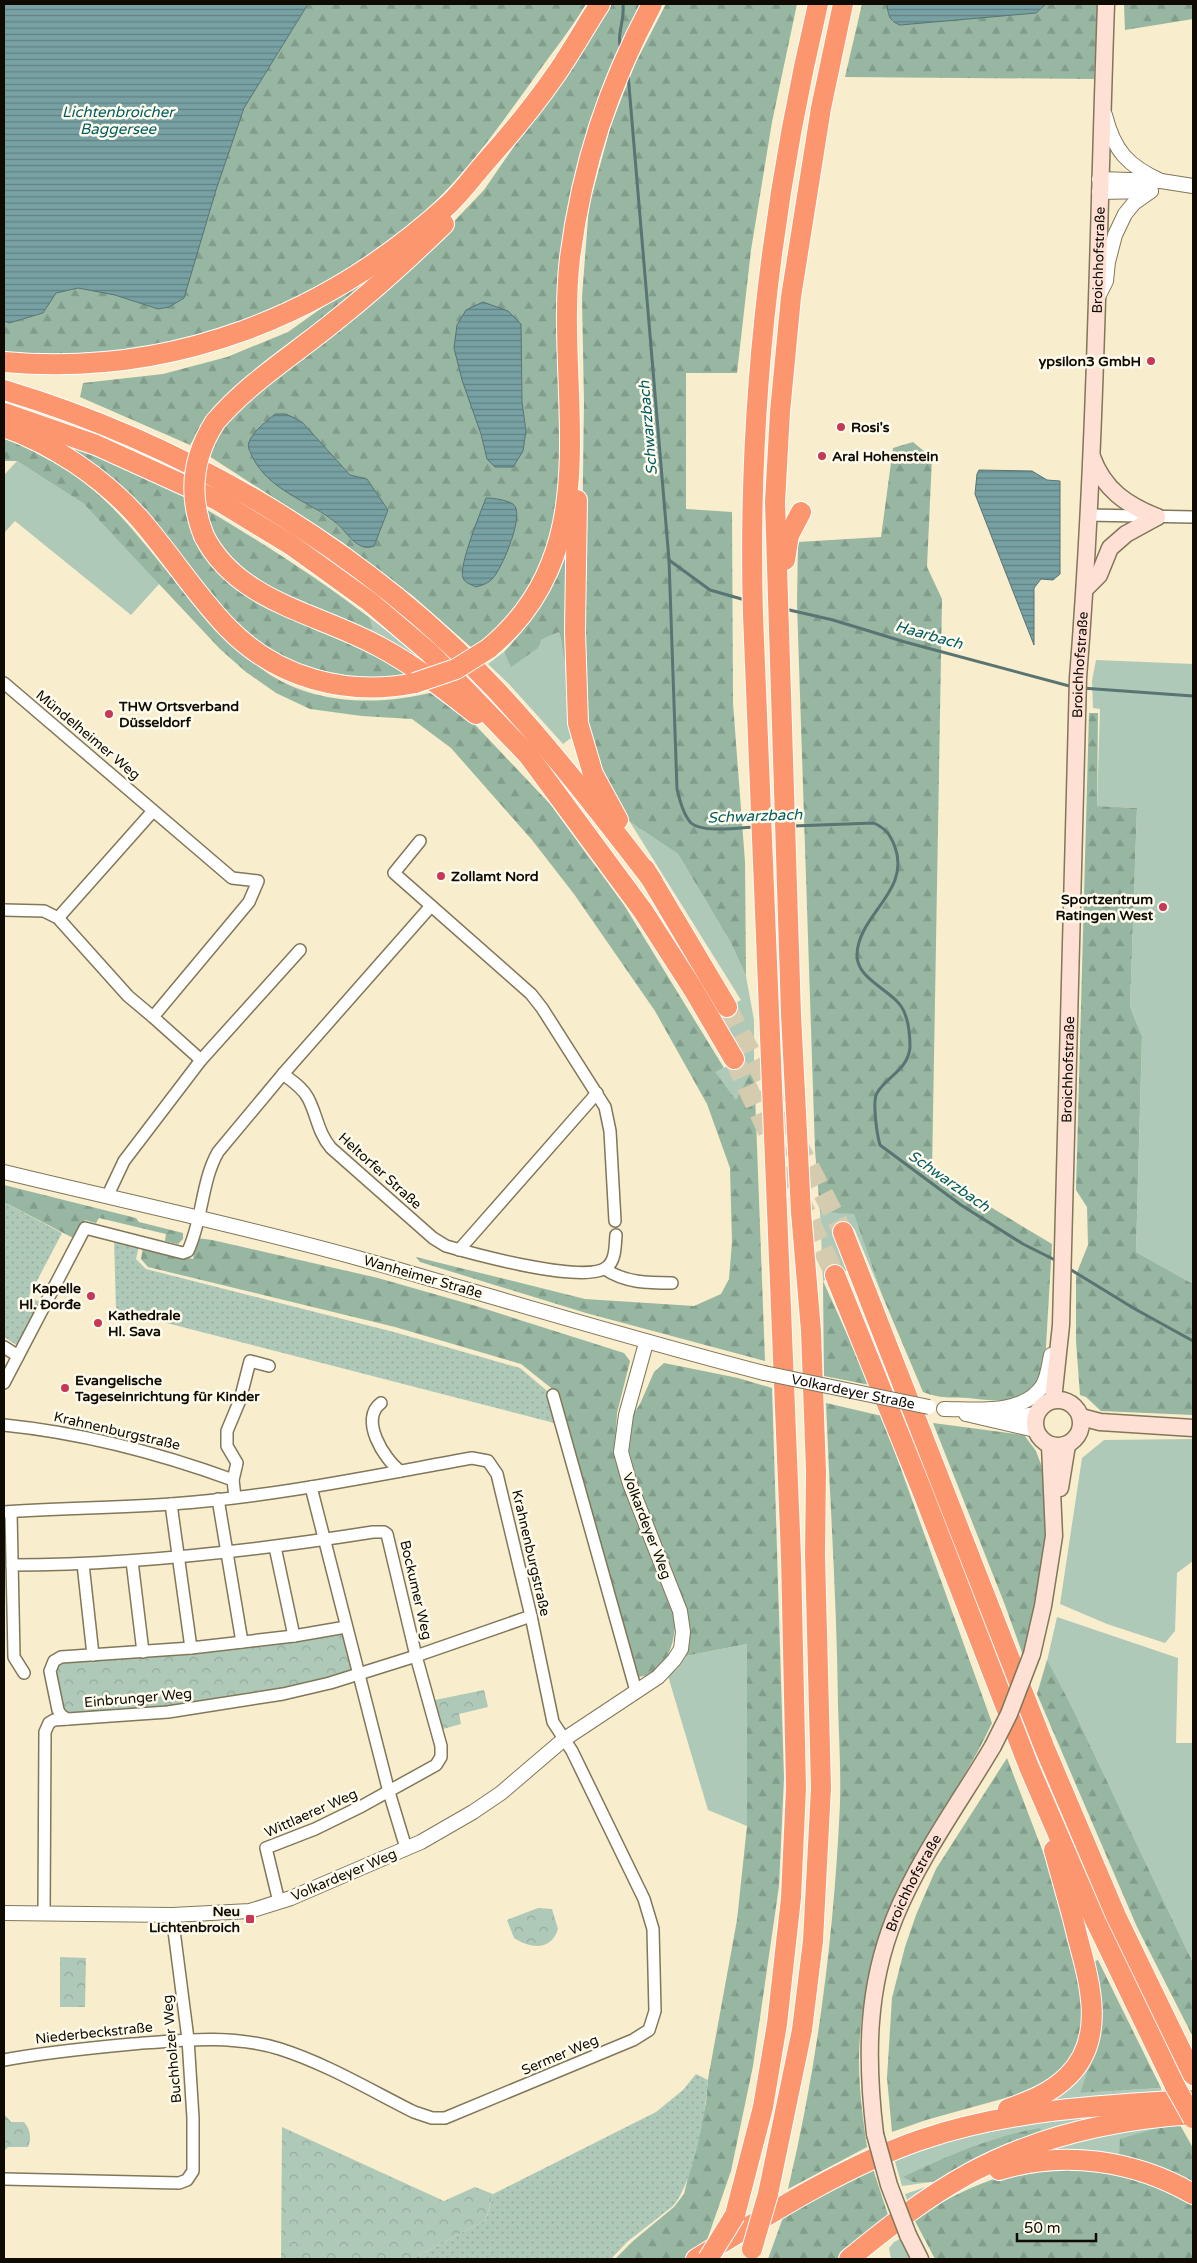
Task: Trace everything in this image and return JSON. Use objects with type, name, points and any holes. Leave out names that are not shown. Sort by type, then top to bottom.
[{"type":"highway","points":[[4,427],[58,452],[100,482],[137,516],[226,626],[271,661],[300,675],[343,687],[377,688],[415,683],[456,669],[488,649],[519,620],[547,576],[563,524],[568,491],[570,454],[567,334],[571,251],[578,204],[600,121],[621,64],[652,4]]},
{"type":"highway","points":[[722,2259],[736,2215],[763,2107],[777,2024],[791,1898],[796,1788],[792,1557],[752,615],[753,482],[762,338],[776,219],[790,136],[818,4]]},
{"type":"highway","points":[[750,2254],[768,2194],[802,2030],[813,1941],[821,1788],[815,1556],[816,1472],[811,1331],[800,1212],[791,1014],[779,624],[780,588],[775,502],[780,412],[791,297],[821,108],[843,4]]},
{"type":"highway","points":[[4,362],[73,364],[119,361],[165,354],[216,341],[256,328],[301,308],[334,290],[384,258],[444,209],[508,137],[556,74],[599,5]]},
{"type":"highway","points":[[508,137],[484,178],[456,213],[396,270],[242,394],[215,422],[199,453],[194,481],[196,509],[204,536],[223,564],[235,577],[282,604],[344,629],[398,657],[445,690],[528,755]]},
{"type":"highway","points":[[4,390],[100,423],[217,478],[301,527],[380,584],[444,640],[501,695],[574,779],[652,880]]},
{"type":"highway","points":[[4,413],[96,445],[151,468],[217,500],[291,545],[370,602],[430,653],[528,755],[643,910],[734,1059]]},
{"type":"highway","points":[[570,454],[578,490],[575,632],[578,723],[584,751],[593,774],[652,880],[728,1007]]},
{"type":"highway","points":[[780,588],[790,535],[800,512]]},
{"type":"highway","points":[[843,1232],[1042,1741],[1116,1916],[1193,2075]]},
{"type":"highway","points":[[834,1275],[923,1493],[1029,1767],[1095,1920],[1175,2086],[1193,2118]]},
{"type":"highway","points":[[696,2259],[858,2166],[904,2147],[1031,2101],[1051,2090],[1069,2076],[1076,2067],[1089,2040],[1092,2025],[1092,2004],[1086,1967],[1072,1912],[1029,1767]]},
{"type":"highway","points":[[936,2136],[962,2128],[1031,2114],[1193,2100]]},
{"type":"highway","points":[[849,2259],[888,2226],[945,2188],[994,2161],[1051,2139],[1132,2120],[1193,2114]]},
{"type":"highway","points":[[945,2188],[1021,2164],[1066,2159],[1097,2161],[1132,2168],[1168,2181],[1193,2194]]},
{"type":"highway","points":[[708,2259],[736,2215]]},
{"type":"main road","name":"Broichhofstraße","points":[[1061,1401],[1062,1252],[1078,678],[1085,589],[1091,453],[1106,4]]},
{"type":"main road","points":[[1091,453],[1097,470],[1107,487],[1126,503],[1157,517]]},
{"type":"main road","points":[[1085,589],[1099,575],[1110,548],[1126,534],[1157,517]]},
{"type":"main road","points":[[1073,1440],[1082,1425],[1081,1417],[1076,1408],[1061,1401],[1040,1407],[1036,1422],[1041,1439],[1050,1445],[1073,1440],[1099,1432],[1193,1428]]},
{"type":"main road","points":[[1081,1417],[1100,1422],[1176,1428]]},
{"type":"main road","name":"Broichhofstraße","points":[[920,2259],[908,2235],[889,2185],[875,2134],[869,2082],[868,2046],[876,1984],[884,1950],[895,1918],[912,1882],[993,1746],[1015,1700],[1032,1654],[1044,1606],[1055,1522],[1073,1440]]},
{"type":"main road","name":"Broichhofstraße","points":[[1050,1445],[1055,1522]]},
{"type":"street","points":[[1102,104],[1109,130],[1126,160],[1143,172],[1161,181]]},
{"type":"street","points":[[1099,186],[1161,181],[1192,186]]},
{"type":"street","points":[[1099,186],[1151,191],[1180,189],[1192,186]]},
{"type":"street","points":[[1097,300],[1106,281],[1108,262],[1115,235],[1125,214],[1134,203],[1151,191]]},
{"type":"street","points":[[1087,515],[1193,518]]},
{"type":"street","name":"Mündelheimer Weg","points":[[4,683],[232,878],[258,881],[249,902],[153,1017]]},
{"type":"street","points":[[58,918],[153,811]]},
{"type":"street","points":[[420,841],[394,873],[531,994],[542,1008],[605,1107],[610,1131],[616,1221]]},
{"type":"street","points":[[4,1383],[85,1228],[182,1253],[188,1251],[192,1242],[210,1166],[218,1152],[283,1074],[431,906]]},
{"type":"street","points":[[4,910],[44,911],[58,918],[128,996],[201,1060]]},
{"type":"street","points":[[107,1197],[124,1161],[201,1060],[300,950]]},
{"type":"street","name":"Heltorfer Straße","points":[[283,1074],[302,1090],[308,1098],[321,1134],[331,1148],[433,1238],[446,1246],[559,1271],[594,1271],[605,1269],[616,1276],[640,1282],[672,1283]]},
{"type":"street","points":[[459,1250],[597,1093]]},
{"type":"street","name":"Wanheimer Straße","points":[[4,1172],[198,1218],[368,1262],[646,1343]]},
{"type":"street","points":[[605,1269],[611,1263],[616,1235]]},
{"type":"street","name":"Volkardeyer Straße","points":[[944,1409],[1010,1406],[1023,1403],[1044,1384],[1061,1326]]},
{"type":"street","name":"Volkardeyer Straße","points":[[646,1343],[764,1373],[929,1407],[971,1415],[1023,1416],[1036,1422]]},
{"type":"street","name":"Volkardeyer Weg","points":[[4,1912],[172,1915],[250,1911],[279,1902],[406,1848],[474,1812],[501,1793],[563,1740],[658,1677],[674,1660],[681,1649],[680,1611],[630,1484],[621,1452],[626,1415],[646,1343]]},
{"type":"street","points":[[4,1347],[18,1356]]},
{"type":"street","points":[[234,1497],[233,1480],[237,1463],[227,1446],[227,1431],[240,1400],[250,1361],[269,1366]]},
{"type":"street","points":[[553,1395],[636,1691]]},
{"type":"street","points":[[381,1403],[375,1407],[372,1413],[379,1446],[386,1457],[400,1471]]},
{"type":"street","name":"Krahnenburgstraße","points":[[4,1424],[38,1428],[149,1452],[233,1480]]},
{"type":"street","name":"Krahnenburgstraße","points":[[7,1512],[171,1504],[311,1487],[472,1458],[488,1461],[496,1474],[531,1616],[553,1722],[563,1740]]},
{"type":"street","points":[[311,1487],[346,1628],[406,1848]]},
{"type":"street","points":[[218,1499],[242,1642]]},
{"type":"street","points":[[171,1504],[191,1648]]},
{"type":"street","points":[[7,1512],[12,1565],[14,1657],[24,1673]]},
{"type":"street","name":"Bockumer Weg","points":[[12,1565],[132,1562],[178,1558],[384,1532],[387,1534],[416,1656]]},
{"type":"street","points":[[275,1547],[294,1636]]},
{"type":"street","points":[[132,1562],[143,1652]]},
{"type":"street","points":[[83,1564],[93,1655]]},
{"type":"street","name":"Einbrunger Weg","points":[[44,1913],[45,1732],[49,1723],[54,1720],[186,1710],[283,1694],[359,1674],[531,1616]]},
{"type":"street","points":[[67,1719],[61,1715],[57,1704],[50,1670],[52,1664],[61,1657],[191,1648],[346,1628]]},
{"type":"street","name":"Wittlaerer Weg","points":[[279,1902],[266,1848],[315,1829],[390,1792],[436,1765],[442,1757],[441,1746],[416,1656]]},
{"type":"street","name":"Sermer Weg","points":[[188,2039],[223,2040],[278,2049],[338,2074],[414,2112],[432,2118],[445,2118],[633,2040],[649,2030],[654,2011],[654,1929],[644,1899],[572,1751],[563,1740]]},
{"type":"street","name":"Buchholzer Weg","points":[[4,2180],[179,2183],[187,2180],[193,2172],[193,2118],[188,2039],[172,1915]]},
{"type":"street","name":"Niederbeckstraße","points":[[4,2060],[80,2049],[188,2039]]},
{"type":"green space","points":[[308,4],[586,4],[504,120],[454,182],[409,225],[360,262],[306,293],[248,319],[189,338],[127,350],[66,355],[4,352],[4,321],[9,323],[43,313],[54,295],[65,289],[91,289],[158,309],[216,190],[244,108]]},
{"type":"green space","points":[[612,4],[642,4],[612,61],[600,93],[579,160],[565,227],[559,274],[561,465],[557,507],[549,546],[534,584],[511,618],[472,648],[413,596],[342,542],[209,456],[219,426],[420,257],[484,190]],"holes":[[[522,358],[522,402],[526,431],[495,467],[487,459],[481,434]],[[275,414],[302,422],[350,475],[367,479],[388,510],[374,546],[360,546],[335,522],[273,482],[249,441]],[[512,540],[494,577],[486,583],[462,576],[468,547]]]},
{"type":"green space","points":[[666,4],[797,4],[772,122],[751,250],[737,373],[686,373],[686,509],[732,512],[733,703],[745,862],[746,976],[731,943],[678,854],[630,822],[606,780],[595,751],[587,721],[582,550],[584,402],[582,297],[589,206],[611,125],[636,62]]},
{"type":"green space","points":[[862,4],[887,4],[888,14],[893,22],[1036,13],[1046,4],[1098,4],[1094,79],[845,77]]},
{"type":"green space","points":[[1124,4],[1193,4],[1193,19],[1125,30]]},
{"type":"green space","points":[[402,251],[331,316],[208,416],[190,445],[80,397],[83,383],[163,374],[227,357],[288,332]]},
{"type":"green space","points":[[4,438],[39,454],[61,467],[82,481],[103,499],[227,640],[266,672],[285,683],[306,691],[327,697],[349,700],[372,701],[394,699],[437,691],[461,710],[550,804],[624,905],[724,1068],[715,1072],[736,1100],[754,1066],[765,1361],[586,1313],[420,1262],[416,1257],[585,1299],[694,1306],[721,1294],[729,1279],[732,1242],[730,1168],[707,1104],[655,1011],[574,894],[532,840],[451,748],[412,719],[362,716],[310,709],[276,693],[246,672],[220,649],[84,504],[17,461],[4,461]]},
{"type":"green space","points":[[48,438],[101,457],[184,495],[187,516],[195,538],[354,643],[409,674],[361,678],[340,676],[302,666],[264,645],[243,631]]},
{"type":"green space","points":[[913,442],[932,458],[927,567],[942,599],[932,1172],[1052,1244],[1045,1363],[1033,1388],[1016,1398],[1006,1400],[945,1397],[923,1392],[882,1295],[854,1214],[820,1212],[815,1150],[797,604],[798,542],[881,537],[893,448]]},
{"type":"green space","points":[[17,461],[84,504],[160,583],[131,615],[15,521],[4,533],[4,475]]},
{"type":"green space","points":[[204,508],[330,588],[370,618],[373,629],[363,632],[279,596],[237,569],[212,535]]},
{"type":"green space","points":[[568,549],[571,674],[564,660],[559,632],[541,640],[538,648],[511,667],[504,652],[542,604],[557,578]]},
{"type":"green space","points":[[370,618],[437,669],[428,671],[363,632],[373,629]]},
{"type":"green space","points":[[559,632],[564,660],[571,674],[576,734],[563,744],[509,684],[488,664],[504,652],[512,666],[541,640]]},
{"type":"green space","name":"Sportzentrum Ratingen West","points":[[1096,660],[1193,664],[1193,1284],[1136,1252],[1142,1036],[1130,1007],[1137,808],[1097,806],[1100,709],[1093,708],[1092,681]]},
{"type":"green space","points":[[1089,713],[1098,713],[1097,806],[1137,808],[1130,1007],[1142,1036],[1136,1252],[1193,1284],[1193,1415],[1101,1411],[1086,1397],[1080,1395],[1076,1341],[1076,1275],[1088,1245],[1087,1207],[1076,1190]]},
{"type":"green space","points":[[630,822],[678,854],[731,943],[746,976],[754,1020],[754,1066],[736,1100],[714,1072],[724,1068],[739,1057],[716,1014],[741,1000]]},
{"type":"green space","points":[[4,1185],[136,1218],[139,1222],[183,1233],[183,1239],[178,1244],[165,1241],[166,1234],[99,1218],[96,1223],[85,1220],[75,1239],[4,1202]]},
{"type":"green space","points":[[4,1202],[62,1233],[29,1296],[41,1303],[18,1346],[4,1337]]},
{"type":"green space","points":[[820,1212],[854,1213],[882,1295],[854,1228],[834,1235],[848,1270],[823,1281]]},
{"type":"green space","points":[[197,1238],[378,1278],[476,1306],[624,1353],[630,1361],[617,1413],[615,1451],[674,1612],[675,1622],[672,1643],[664,1662],[657,1670],[648,1675],[638,1677],[560,1395],[521,1364],[395,1327],[148,1267],[141,1259],[143,1247],[193,1259]]},
{"type":"green space","points":[[114,1239],[139,1246],[136,1259],[146,1269],[394,1332],[520,1368],[552,1395],[558,1424],[116,1310]]},
{"type":"green space","points":[[823,1281],[870,1385],[824,1376]]},
{"type":"green space","points":[[664,1363],[738,1378],[772,1388],[784,1778],[779,1886],[753,2066],[731,2171],[706,2243],[685,2259],[615,2259],[633,2241],[674,2207],[684,2194],[706,2103],[708,2079],[737,1920],[747,1826],[747,1644],[686,1656],[689,1633],[634,1483],[628,1452],[632,1416],[640,1404],[654,1372]]},
{"type":"green space","points":[[826,1403],[882,1416],[992,1723],[983,1742],[907,1871],[888,1914],[880,1938],[867,1988],[860,2038],[860,2083],[867,2147],[788,2189],[808,2094],[823,1998],[834,1901],[840,1804],[836,1629]]},
{"type":"green space","points":[[933,1423],[1024,1435],[1036,1451],[1042,1467],[1047,1515],[1040,1592],[1024,1658],[1005,1605]]},
{"type":"green space","points":[[1193,1439],[1193,1561],[1177,1573],[1175,1631],[1165,1643],[1107,1624],[1060,1604],[1082,1458],[1104,1440]]},
{"type":"green space","points":[[1057,1617],[1178,1658],[1176,1743],[1193,1743],[1193,1963],[1072,1707],[1047,1661]]},
{"type":"green space","points":[[339,1632],[346,1635],[355,1668],[349,1675],[235,1702],[61,1715],[54,1661]]},
{"type":"green space","points":[[747,1644],[747,1826],[708,1810],[668,1676],[678,1668],[686,1656]]},
{"type":"green space","points":[[1047,1660],[1072,1707],[1193,1963],[1193,2037],[1137,1927],[1037,1694]]},
{"type":"green space","points":[[484,1690],[488,1707],[459,1714],[461,1724],[443,1729],[435,1700]]},
{"type":"green space","points":[[1007,1758],[1046,1860],[1080,1977],[1084,2015],[1079,2041],[1066,2066],[1042,2088],[926,2120],[892,2132],[887,2078],[892,1998],[905,1947],[916,1915],[936,1869]]},
{"type":"green space","points":[[538,1908],[552,1909],[558,1929],[555,1936],[551,1941],[540,1946],[520,1942],[514,1938],[507,1920]]},
{"type":"green space","points":[[60,1957],[86,1958],[85,2007],[60,2007]]},
{"type":"green space","points":[[1098,1960],[1161,2088],[1080,2093],[1098,2041],[1093,1962]]},
{"type":"green space","points":[[1091,2065],[1080,2093],[1161,2088],[1162,2093],[1044,2102],[1067,2087]]},
{"type":"green space","points":[[696,2074],[708,2080],[707,2093],[698,2146],[687,2181],[673,2206],[627,2242],[611,2259],[412,2259],[486,2220],[493,2194],[656,2112],[683,2090]]},
{"type":"green space","points":[[1166,2111],[942,2183],[931,2182],[902,2186],[894,2158],[1002,2123]]},
{"type":"green space","points":[[4,2114],[11,2122],[24,2122],[30,2137],[28,2147],[8,2147],[4,2151]]},
{"type":"green space","points":[[1177,2121],[1180,2125],[1157,2128],[1119,2158],[1029,2155],[1072,2141]]},
{"type":"green space","points":[[1180,2125],[1193,2148],[1193,2185],[1119,2158],[1120,2139],[1157,2128]]},
{"type":"green space","points":[[282,2127],[444,2201],[475,2187],[493,2194],[486,2220],[412,2259],[281,2259]]},
{"type":"green space","points":[[1040,2128],[1042,2133],[941,2182],[913,2182],[903,2177],[988,2141]]},
{"type":"green space","points":[[872,2166],[888,2215],[837,2259],[768,2259],[785,2212]]},
{"type":"green space","points":[[1046,2166],[1117,2170],[1193,2201],[1193,2259],[935,2259],[914,2219],[977,2185],[1009,2174]]},
{"type":"green space","points":[[926,2187],[934,2188],[908,2203],[905,2194]]},
{"type":"green space","points":[[900,2239],[915,2259],[891,2259],[889,2248]]},
{"type":"water","name":"Lichtenbroicher Baggersee","points":[[4,4],[308,4],[244,108],[216,190],[184,298],[169,307],[158,309],[115,295],[78,288],[56,293],[43,313],[9,323],[4,321]]},
{"type":"water","points":[[887,4],[1046,4],[1036,13],[900,25],[893,22]]},
{"type":"water","points":[[483,302],[508,311],[521,324],[522,402],[526,431],[523,451],[513,467],[495,467],[487,459],[454,348],[457,325],[466,310]]},
{"type":"water","points":[[275,414],[286,414],[302,422],[350,475],[367,479],[388,510],[374,546],[368,547],[357,544],[335,522],[289,494],[268,478],[259,468],[248,446],[249,442],[257,430]]},
{"type":"water","points":[[979,470],[1032,471],[1047,480],[1060,481],[1060,574],[1053,580],[1041,579],[1034,588],[1034,645],[975,494]]},
{"type":"water","points":[[486,498],[500,499],[513,504],[516,509],[517,518],[507,553],[497,572],[490,581],[476,587],[465,581],[462,572],[471,539]]},
{"type":"waterway","name":"Schwarzbach","points":[[621,49],[619,38],[623,4]]},
{"type":"waterway","name":"Schwarzbach","points":[[628,74],[669,560],[677,789],[686,816],[696,826],[712,829],[754,827]]},
{"type":"waterway","name":"Haarbach","points":[[669,560],[710,590],[745,600]]},
{"type":"waterway","name":"Haarbach","points":[[785,609],[833,620],[905,642],[1073,687]]},
{"type":"waterway","name":"Haarbach","points":[[1082,688],[1193,696]]},
{"type":"waterway","name":"Schwarzbach","points":[[793,826],[874,823],[887,832],[895,847],[898,863],[896,877],[891,890],[866,927],[860,940],[857,954],[858,964],[863,972],[901,1006],[909,1031],[910,1048],[905,1062],[877,1093],[875,1103],[880,1145],[961,1205],[1023,1244],[1057,1261]]},
{"type":"waterway","name":"Schwarzbach","points":[[1068,1268],[1135,1309],[1193,1341]]},
{"type":"tunnel","points":[[727,1007],[843,1232]]},
{"type":"tunnel","points":[[734,1059],[835,1275]]},
{"type":"place","name":"ypsilon3 GmbH","points":[[1151,361]]},
{"type":"place","name":"Rosi's","points":[[841,427]]},
{"type":"place","name":"Aral Hohenstein","points":[[822,456]]},
{"type":"place","name":"THW Ortsverband Düsseldorf","points":[[109,714]]},
{"type":"place","name":"Zollamt Nord","points":[[441,876]]},
{"type":"place","name":"Sportzentrum Ratingen West","points":[[1163,907]]},
{"type":"place","name":"Kapelle Hl. Đorđe","points":[[91,1296]]},
{"type":"place","name":"Kathedrale Hl. Sava","points":[[98,1323]]},
{"type":"place","name":"Evangelische Tageseinrichtung für Kinder","points":[[65,1388]]},
{"type":"place","name":"Neu Lichtenbroich","points":[[250,1919]]}]
